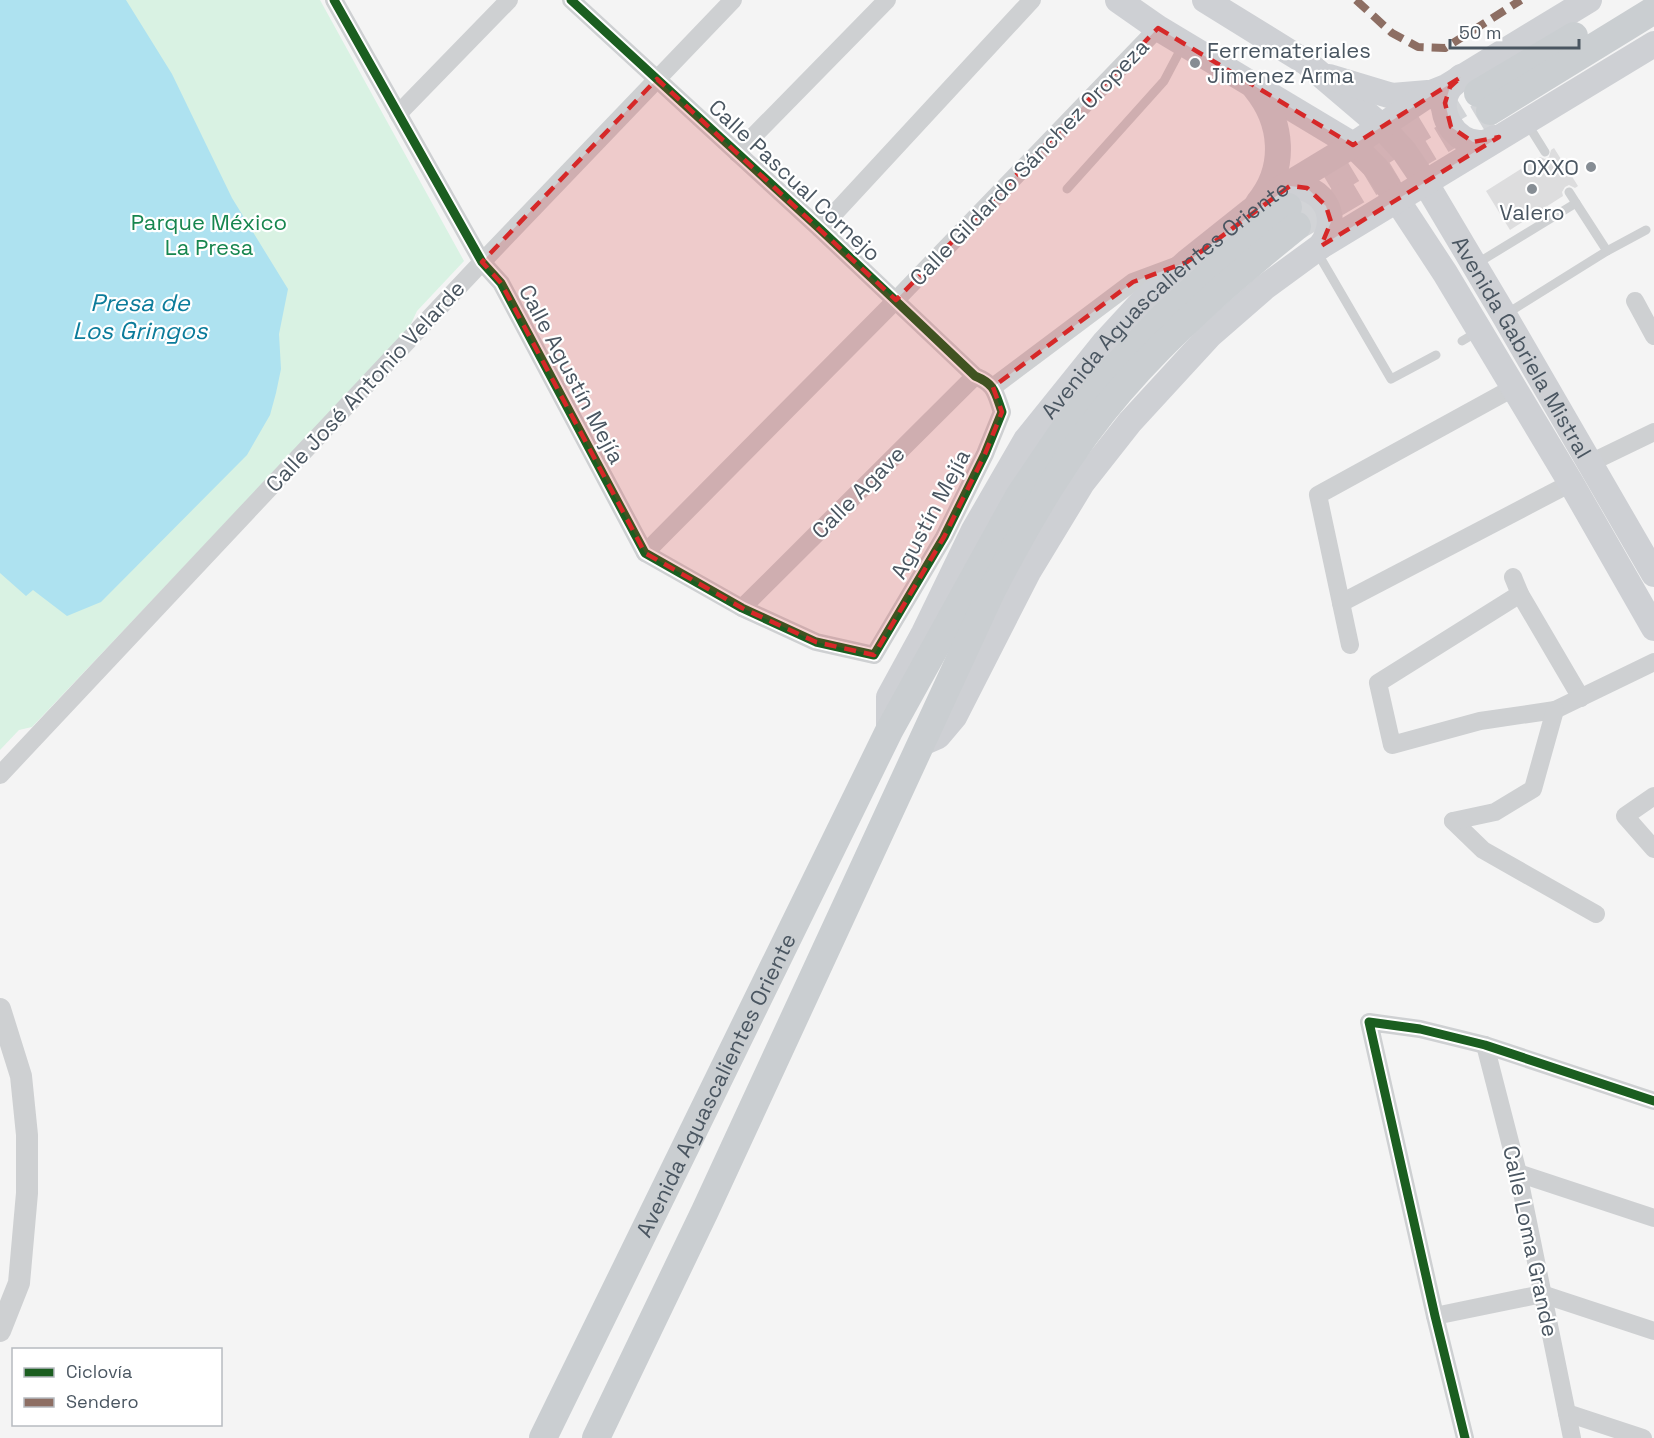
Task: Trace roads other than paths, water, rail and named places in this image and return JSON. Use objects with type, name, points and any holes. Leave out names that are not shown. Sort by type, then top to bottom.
[{"type":"main road","name":"Avenida Gabriela Mistral","points":[[1118,0],[1158,27],[1353,145],[1376,168],[1445,273],[1471,336],[1513,388],[1571,483],[1654,628]]},
{"type":"main road","name":"Avenida Gabriela Mistral","points":[[1205,0],[1307,63],[1381,126],[1404,151],[1504,315],[1654,574]]},
{"type":"main road","name":"Avenida Aguascalientes Oriente","points":[[922,743],[938,736],[954,717],[1028,572],[1055,526],[1083,483],[1130,422],[1210,335],[1265,287],[1319,248],[1425,182],[1482,104],[1589,0]]},
{"type":"main road","name":"Avenida Aguascalientes Oriente","points":[[1482,104],[1635,0]]},
{"type":"main road","name":"Avenida Aguascalientes Oriente","points":[[1482,104],[1654,10]]},
{"type":"main road","name":"Avenida Aguascalientes Oriente","points":[[543,1438],[889,731],[1019,496],[1060,434],[1104,379],[1162,317],[1229,256],[1289,207],[1353,145],[1431,93],[1482,104],[1525,121],[1654,44]]},
{"type":"main road","points":[[1321,75],[1392,96],[1431,93]]},
{"type":"main road","points":[[1246,80],[1256,89],[1270,110],[1278,134],[1279,147],[1269,188],[1251,211]]},
{"type":"main road","points":[[1289,207],[1290,186],[1308,188],[1322,198],[1331,222],[1326,239],[1319,248]]},
{"type":"main road","name":"Avenida Aguascalientes Oriente","points":[[889,731],[889,698],[894,687],[924,633],[974,530],[1026,440],[1105,342],[1140,304],[1187,262],[1251,211],[1289,207]]},
{"type":"main road","name":"Avenida Aguascalientes Oriente","points":[[596,1438],[715,1190],[992,590],[1030,517],[1075,449],[1119,392],[1169,339],[1240,272],[1289,207]]},
{"type":"street","name":"Calle Agustín Mejía","points":[[334,0],[482,262],[501,283],[645,553]]},
{"type":"street","points":[[398,114],[508,0]]},
{"type":"street","name":"Calle Pascual Cornejo","points":[[571,0],[896,300],[975,376],[987,381],[993,387]]},
{"type":"street","name":"Calle José Antonio Velarde","points":[[0,775],[482,262],[732,0]]},
{"type":"street","points":[[737,153],[887,0]]},
{"type":"street","points":[[820,230],[1032,0]]},
{"type":"street","name":"Calle Gildardo Sánchez Oropeza","points":[[645,553],[896,300],[1158,27]]},
{"type":"street","points":[[993,387],[1133,282],[1187,262]]},
{"type":"street","points":[[1635,301],[1654,336]]},
{"type":"street","name":"Calle Agave","points":[[742,608],[975,376]]},
{"type":"street","name":"Agustín Mejía","points":[[742,608],[816,642],[874,655],[944,537],[985,454],[1002,412],[993,387]]},
{"type":"street","points":[[1350,645],[1318,495],[1513,388]]},
{"type":"street","points":[[1590,463],[1654,432]]},
{"type":"street","points":[[1341,603],[1571,483]]},
{"type":"street","points":[[645,553],[742,608]]},
{"type":"street","points":[[1581,698],[1517,585],[1378,683],[1392,745],[1480,721],[1555,710],[1581,698],[1654,662]]},
{"type":"street","points":[[1555,710],[1533,789],[1495,812],[1453,821],[1483,850],[1596,914]]},
{"type":"street","points":[[1654,796],[1625,816],[1654,849]]},
{"type":"street","points":[[0,1009],[21,1076],[27,1135],[27,1193],[18,1283],[0,1330]]},
{"type":"street","points":[[1465,1438],[1369,1022],[1420,1029],[1485,1045],[1654,1101]]},
{"type":"street","name":"Calle Loma Grande","points":[[1485,1045],[1518,1173],[1572,1438]]},
{"type":"street","points":[[1518,1173],[1654,1218]]},
{"type":"street","points":[[1435,1316],[1542,1294],[1654,1331]]},
{"type":"street","points":[[1567,1413],[1643,1438]]},
{"type":"lane","points":[[1067,189],[1164,81],[1184,43]]},
{"type":"lane","points":[[1525,121],[1545,152]]},
{"type":"lane","points":[[1569,192],[1608,251]]},
{"type":"lane","points":[[1474,265],[1576,203]]},
{"type":"lane","points":[[1504,315],[1646,230]]},
{"type":"lane","points":[[1319,248],[1391,379],[1436,355]]},
{"type":"water","name":"Presa de Los Gringos","points":[[0,0],[126,0],[172,74],[232,198],[288,289],[279,334],[281,369],[276,393],[270,415],[247,455],[101,602],[67,616],[33,590],[26,596],[0,573]]},
{"type":"tunnel","points":[[1292,205],[1478,93]]},
{"type":"tunnel","points":[[1297,226],[1490,111]]},
{"type":"place","name":"Ferremateriales Jimenez Arma","points":[[1195,63]]},
{"type":"place","name":"OXXO","points":[[1591,167]]},
{"type":"place","name":"Valero","points":[[1532,189]]},
{"type":"park label","name":"Parque México La Presa","points":[[209,234]]}]
